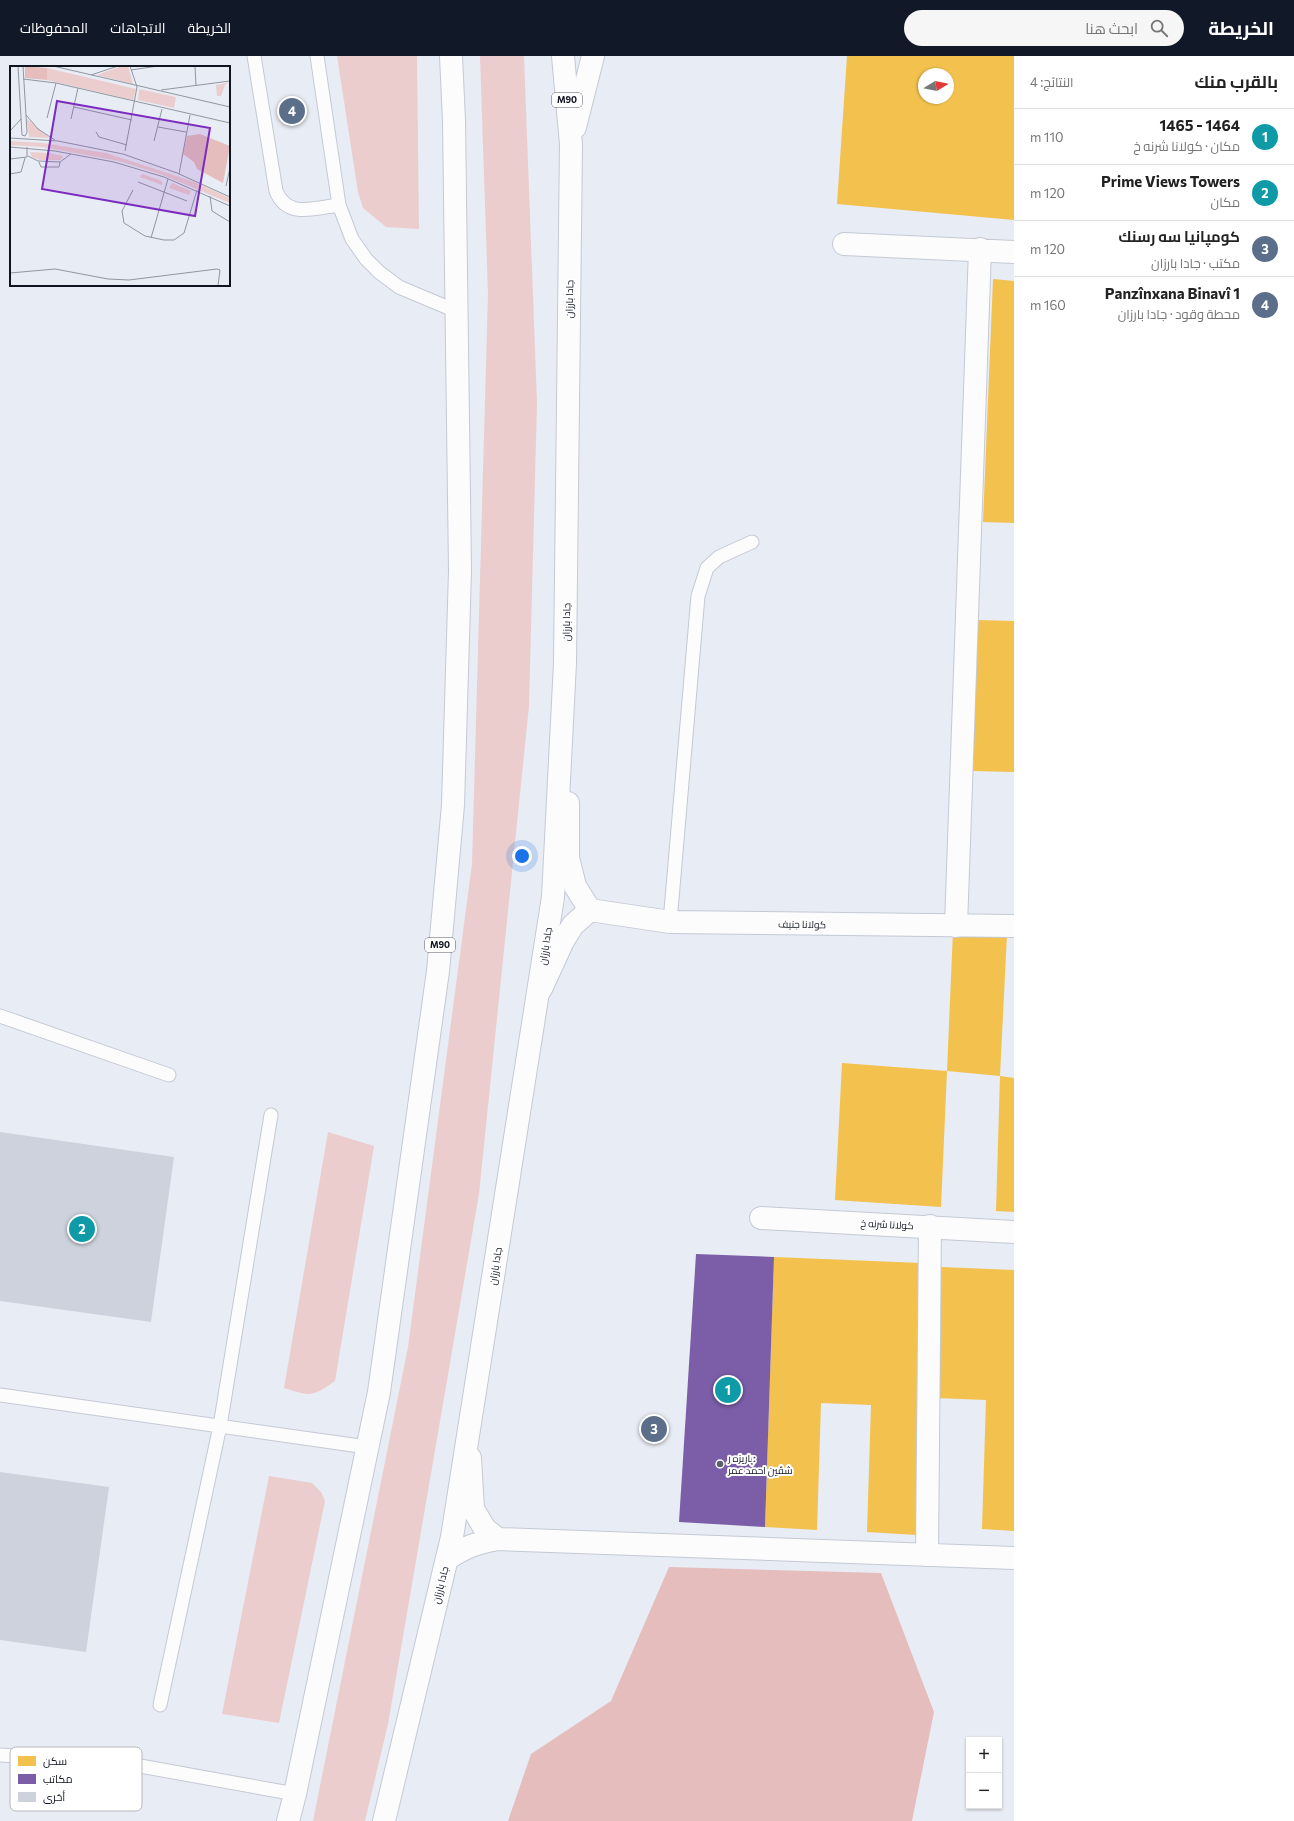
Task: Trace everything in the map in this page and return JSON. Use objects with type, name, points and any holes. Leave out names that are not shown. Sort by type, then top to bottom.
[{"type":"main road","name":"M90","points":[[288,1821],[295,1794],[379,1392],[438,971],[453,805],[460,571],[454,121],[451,56]]},
{"type":"main road","name":"جادا بارزان","points":[[384,1821],[452,1537],[553,897],[565,663],[571,144],[563,56]]},
{"type":"main road","points":[[571,144],[593,56]]},
{"type":"main road","points":[[844,244],[1014,252]]},
{"type":"main road","points":[[956,926],[980,250]]},
{"type":"main road","points":[[537,998],[563,941],[573,925],[590,910],[575,886],[568,858],[570,740],[562,714]]},
{"type":"main road","name":"كولانا جنيف","points":[[590,910],[670,922],[1014,926]]},
{"type":"main road","name":"كولانا شرنه خ","points":[[761,1218],[930,1226],[1014,1232]]},
{"type":"main road","points":[[927,1555],[930,1226]]},
{"type":"main road","points":[[468,1434],[473,1508],[485,1530],[498,1539]]},
{"type":"main road","points":[[447,1559],[468,1546],[498,1539],[1014,1558]]},
{"type":"lane","points":[[254,56],[276,191],[279,199],[284,205],[292,209],[300,210],[338,205]]},
{"type":"lane","points":[[317,56],[338,205],[352,239],[366,259],[379,272],[399,287],[456,311]]},
{"type":"lane","points":[[670,922],[698,596],[707,568],[719,557],[752,542]]},
{"type":"lane","points":[[0,1016],[169,1075]]},
{"type":"lane","points":[[160,1705],[220,1426],[271,1115]]},
{"type":"lane","points":[[0,1395],[367,1447]]},
{"type":"lane","points":[[0,1756],[10,1756]]},
{"type":"lane","points":[[142,1766],[295,1794]]},
{"type":"shaded area","points":[[337,56],[417,56],[419,229],[386,227],[363,208],[358,192]]},
{"type":"shaded area","points":[[480,56],[524,56],[537,403],[529,706],[479,1194],[388,1724],[365,1821],[313,1821],[408,1347],[472,864],[488,294]]},
{"type":"shaded area","points":[[328,1132],[374,1146],[335,1381],[315,1393],[305,1394],[284,1388]]},
{"type":"shaded area","points":[[269,1476],[312,1483],[321,1492],[325,1501],[279,1723],[222,1714]]},
{"type":"shaded area","points":[[669,1567],[881,1573],[934,1712],[912,1821],[508,1821],[531,1754],[611,1701]]},
{"type":"building: سكن","points":[[847,56],[1014,56],[1014,220],[837,204]]},
{"type":"building: سكن","points":[[993,279],[1014,281],[1014,523],[983,522]]},
{"type":"building: سكن","points":[[978,620],[1014,621],[1014,772],[972,771]]},
{"type":"building: سكن","points":[[953,931],[1007,934],[1000,1076],[947,1071]]},
{"type":"building: سكن","points":[[842,1063],[947,1071],[941,1207],[835,1200]]},
{"type":"building: سكن","points":[[1000,1076],[1014,1078],[1014,1212],[996,1211]]},
{"type":"building: سكن","points":[[774,1257],[921,1263],[917,1535],[867,1532],[871,1405],[821,1403],[817,1530],[765,1527]]},
{"type":"building: سكن","points":[[941,1267],[1014,1270],[1014,1531],[982,1529],[986,1400],[936,1398]]},
{"type":"building: مكاتب","points":[[696,1254],[774,1257],[765,1527],[679,1522]]},
{"type":"building: أخرى","points":[[0,1132],[174,1157],[151,1322],[0,1301]]},
{"type":"building: أخرى","points":[[0,1472],[109,1487],[86,1652],[0,1640]]},
{"type":"place","name":"Panzînxana Binavî 1","points":[[292,111]]},
{"type":"place","name":"Prime Views Towers","points":[[82,1229]]},
{"type":"place","name":"1464 - 1465","points":[[728,1390]]},
{"type":"place","name":"كومپانيا سه رسنك","points":[[654,1429]]},
{"type":"place","name":"پاريزه ر: شڤين احمد عمر","points":[[720,1464]]}]
